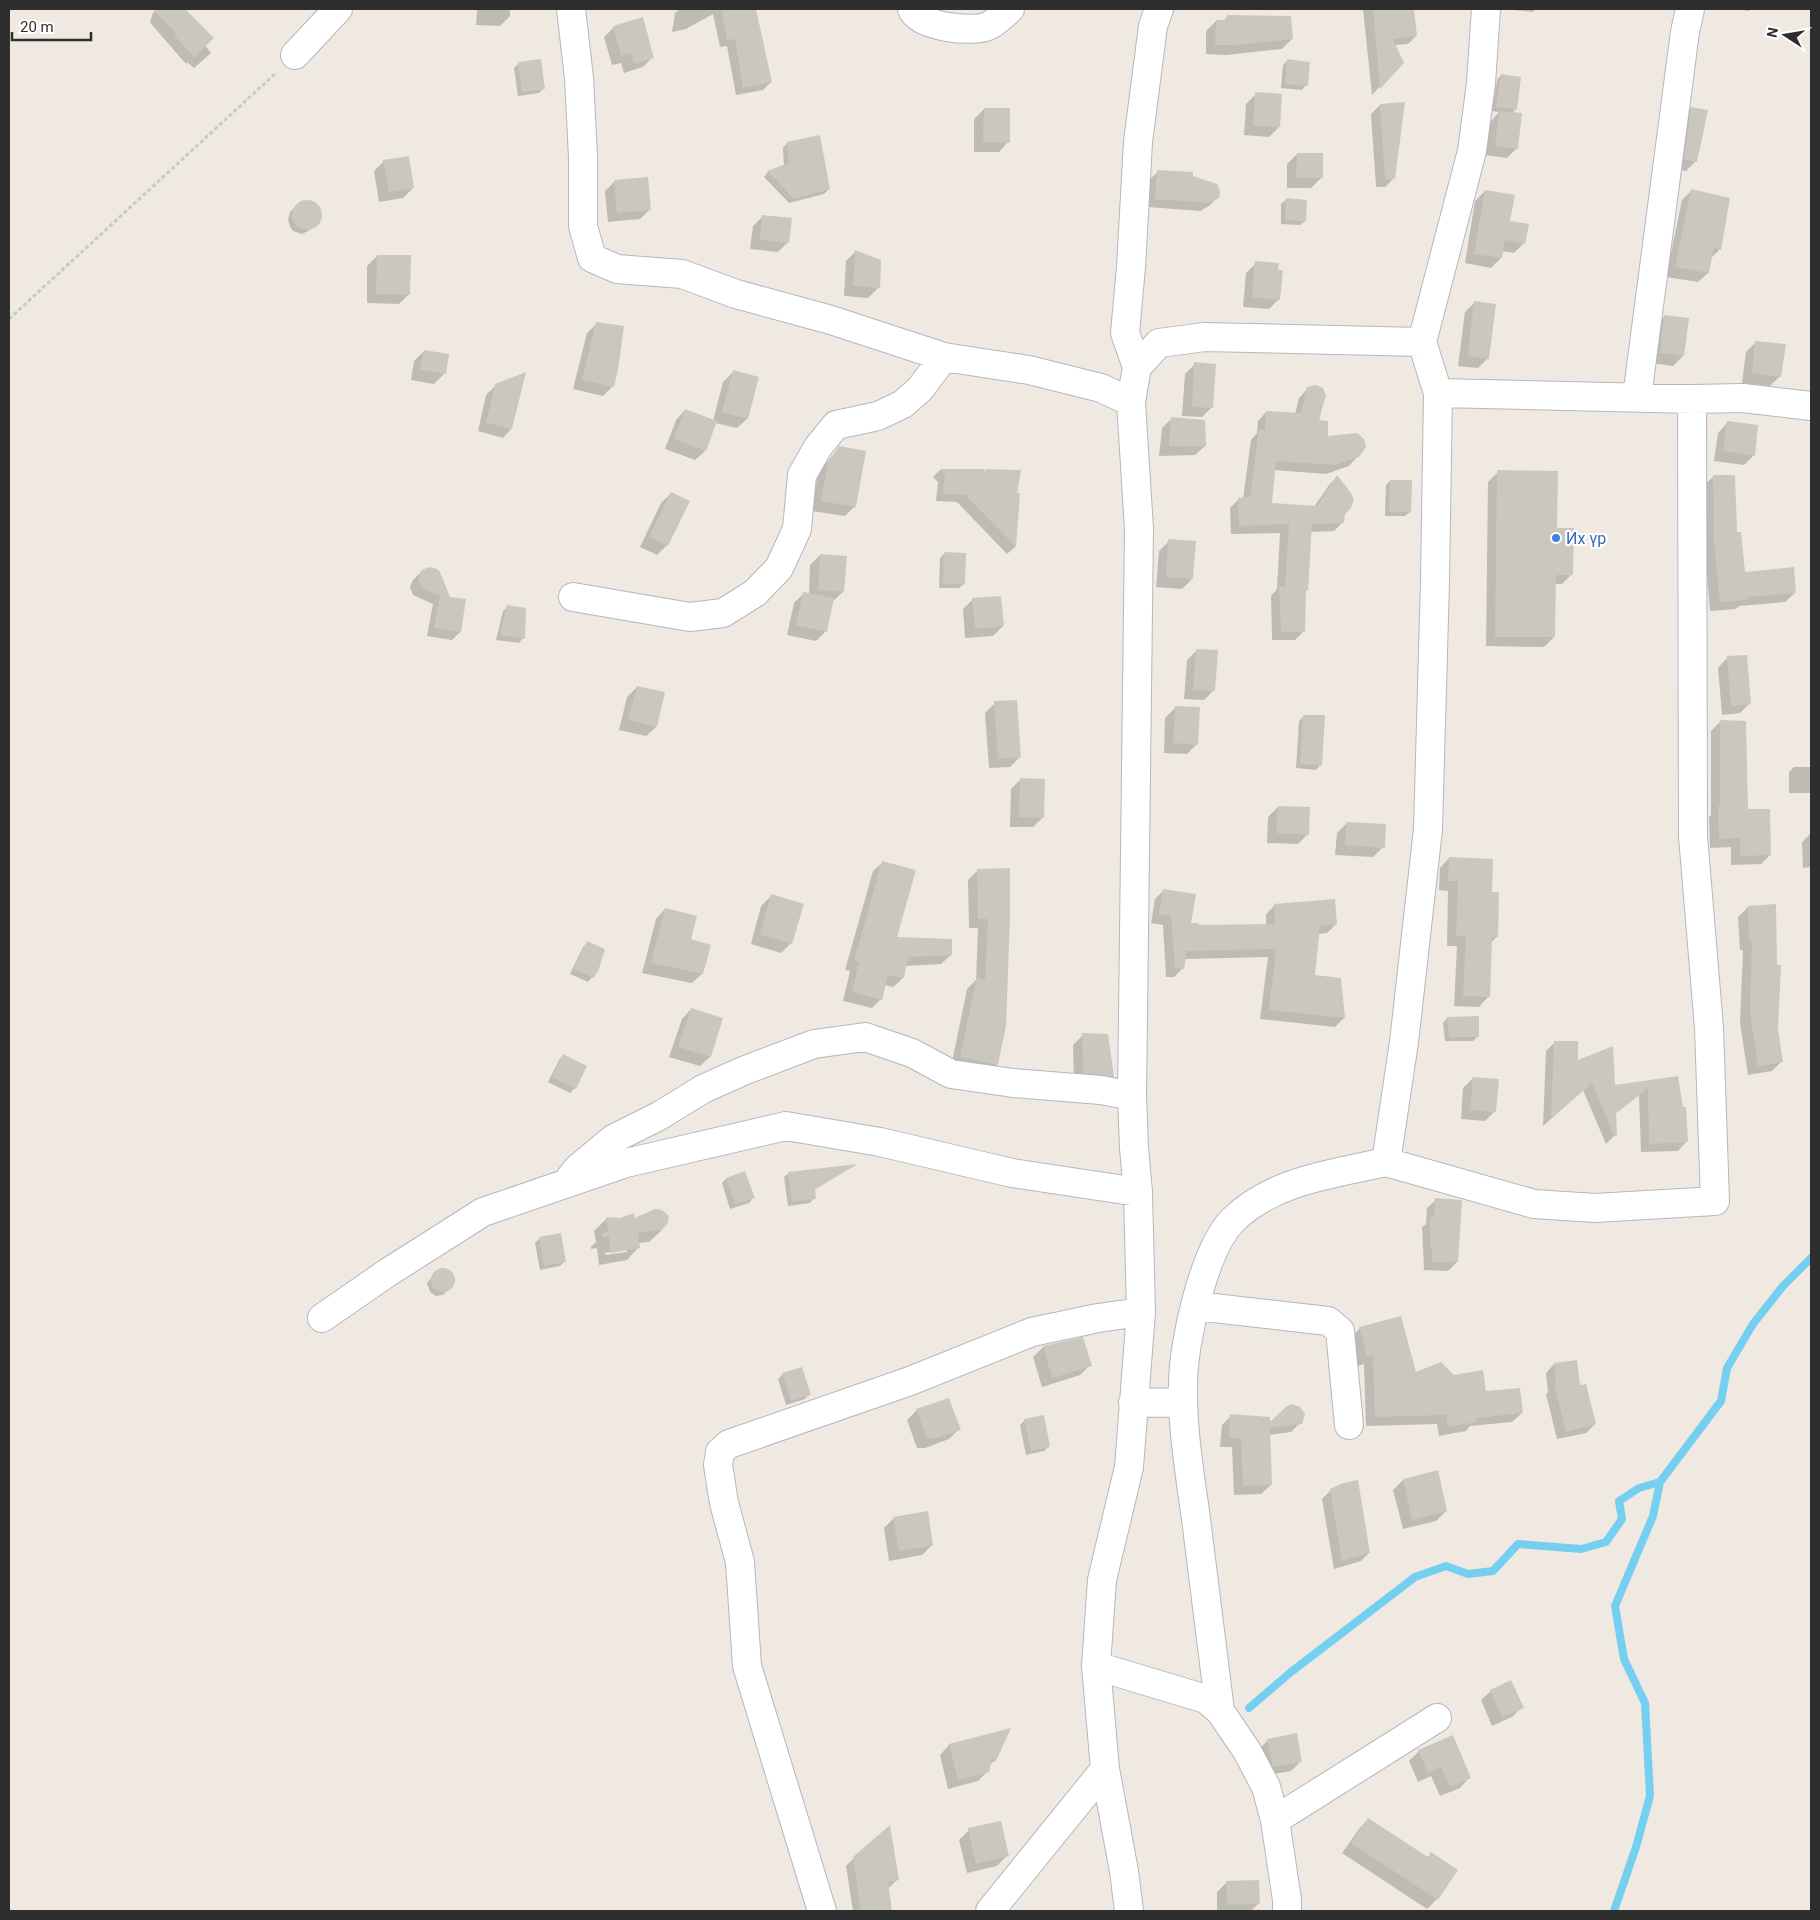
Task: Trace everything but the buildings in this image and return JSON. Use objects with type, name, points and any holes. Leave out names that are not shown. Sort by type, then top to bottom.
[{"type":"street","points":[[295,55],[338,9]]},
{"type":"street","points":[[571,9],[579,78],[583,147],[583,226],[592,258],[617,269],[682,274],[736,294],[831,320],[944,357],[1029,370],[1101,388],[1131,402]]},
{"type":"street","points":[[912,9],[913,13],[931,24],[962,29],[988,26],[1010,9]]},
{"type":"street","points":[[1129,1911],[1124,1871],[1105,1769],[1096,1666],[1102,1580],[1128,1467],[1141,1312],[1138,1192],[1132,1096],[1139,529],[1131,402],[1137,367],[1125,332],[1131,267],[1138,142],[1153,26],[1159,9]]},
{"type":"street","points":[[1386,1162],[1404,1042],[1428,829],[1436,581],[1438,393],[1422,342],[1472,151],[1481,83],[1486,9]]},
{"type":"street","points":[[1636,397],[1663,189],[1690,9]]},
{"type":"street","points":[[1137,367],[1159,343],[1204,337],[1422,342]]},
{"type":"street","points":[[573,596],[690,617],[723,613],[755,593],[779,568],[798,529],[802,475],[818,447],[836,425],[878,416],[903,404],[920,389],[944,357]]},
{"type":"street","points":[[1438,393],[1692,399],[1743,398],[1811,406]]},
{"type":"street","points":[[1220,1711],[1190,1474],[1183,1402],[1185,1361],[1196,1306],[1212,1252],[1232,1222],[1246,1208],[1277,1190],[1313,1178],[1386,1162],[1534,1204],[1595,1208],[1715,1201],[1710,1028],[1693,836],[1692,399]]},
{"type":"street","points":[[566,1184],[577,1169],[613,1139],[659,1116],[703,1089],[743,1071],[814,1044],[865,1037],[912,1053],[950,1074],[1013,1083],[1100,1090],[1132,1096]]},
{"type":"street","points":[[322,1318],[387,1273],[483,1212],[626,1163],[786,1126],[880,1142],[1012,1173],[1138,1192]]},
{"type":"street","points":[[1196,1306],[1328,1321],[1340,1330],[1350,1425]]},
{"type":"street","points":[[822,1911],[747,1666],[740,1562],[724,1503],[718,1465],[720,1452],[729,1444],[910,1381],[1032,1332],[1098,1318],[1141,1312]]},
{"type":"street","points":[[1133,1403],[1183,1402]]},
{"type":"street","points":[[1096,1666],[1206,1699],[1220,1711],[1247,1751],[1266,1787],[1275,1820],[1288,1900],[1287,1911]]},
{"type":"street","points":[[1275,1820],[1437,1718]]},
{"type":"street","points":[[990,1911],[1105,1769]]},
{"type":"path","points":[[9,319],[295,55]]},
{"type":"waterway","points":[[1614,1911],[1636,1847],[1650,1796],[1645,1703],[1624,1659],[1615,1606],[1653,1516],[1660,1482],[1721,1401],[1727,1368],[1753,1324],[1783,1286],[1811,1258]]},
{"type":"waterway","points":[[1249,1708],[1291,1672],[1415,1577],[1446,1566],[1468,1574],[1493,1571],[1518,1544],[1581,1549],[1606,1542],[1622,1519],[1619,1501],[1639,1488],[1660,1482]]},
{"type":"place","name":"Их үр","points":[[1556,538]]}]
